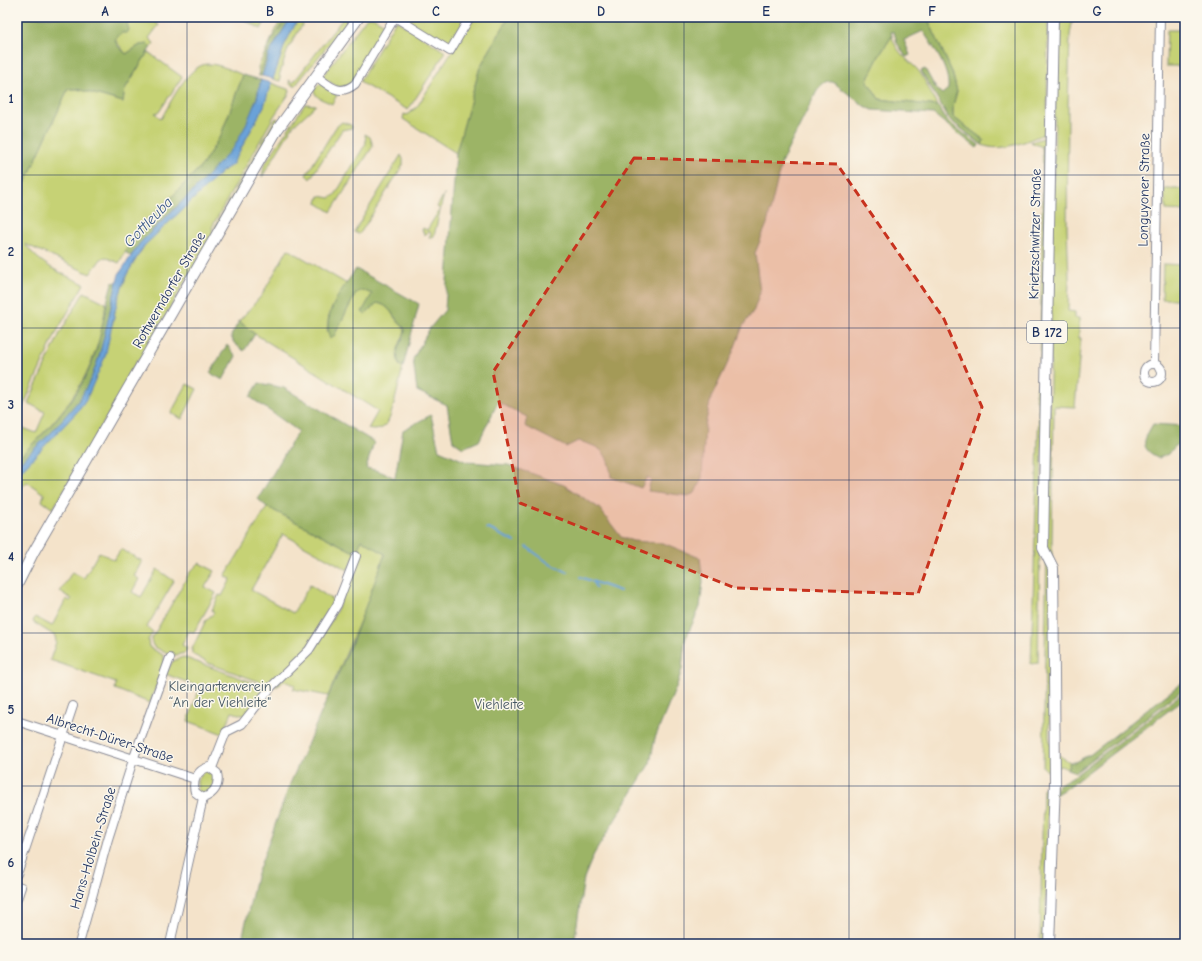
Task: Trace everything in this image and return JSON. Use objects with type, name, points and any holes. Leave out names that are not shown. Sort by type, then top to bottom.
[{"type":"main road","name":"Rottwerndorfer Straße","points":[[17,585],[37,546],[274,134],[358,17]]},
{"type":"main road","name":"Krietzschwitzer Straße","points":[[1049,944],[1055,782],[1053,568],[1043,548],[1054,18]]},
{"type":"street","points":[[316,76],[336,89],[345,90],[350,88],[355,84],[395,17],[450,51],[470,17]]},
{"type":"street","name":"Longuyoner Straße","points":[[1154,364],[1160,17]]},
{"type":"street","points":[[212,768],[226,732],[242,724],[272,686],[309,650],[337,605],[356,556]]},
{"type":"street","name":"Hans-Holbein-Straße","points":[[79,944],[108,839],[133,760],[170,658]]},
{"type":"street","points":[[17,874],[73,706]]},
{"type":"street","name":"Albrecht-Dürer-Straße","points":[[17,721],[195,779]]},
{"type":"street","points":[[205,768],[212,768],[217,773],[217,786],[212,794],[203,798],[195,792],[195,779],[205,768]]},
{"type":"street","points":[[170,944],[203,798]]},
{"type":"street","points":[[17,886],[22,887],[17,899]]},
{"type":"highlighted area","points":[[634,158],[837,164],[944,319],[982,407],[918,594],[735,588],[520,503],[493,372]]},
{"type":"green space","points":[[17,17],[131,17],[127,23],[129,30],[127,33],[121,33],[115,40],[118,46],[126,54],[140,45],[148,44],[151,47],[125,89],[123,102],[77,89],[68,89],[17,201]]},
{"type":"green space","points":[[131,17],[148,17],[159,25],[149,38],[154,43],[151,47],[148,45],[140,45],[126,54],[115,40]]},
{"type":"green space","points":[[239,17],[268,17],[261,29]]},
{"type":"green space","points":[[282,17],[287,17],[271,41],[259,76],[258,67]]},
{"type":"green space","points":[[287,17],[291,17],[269,54],[262,76],[259,76],[271,41]]},
{"type":"green space","points":[[299,17],[307,17],[288,49],[279,76],[281,77],[280,81],[273,79],[285,44]]},
{"type":"green space","points":[[344,17],[351,17],[295,86],[290,84],[289,80],[293,83]]},
{"type":"green space","points":[[367,17],[373,17],[386,25],[349,86],[338,87],[322,77]]},
{"type":"green space","points":[[399,17],[468,17],[449,46]]},
{"type":"green space","points":[[473,17],[509,17],[480,67],[456,153],[403,119],[404,114],[407,115],[417,107]]},
{"type":"green space","points":[[509,17],[927,17],[952,72],[957,91],[953,106],[953,117],[984,140],[982,145],[950,120],[921,71],[925,69],[935,87],[942,94],[948,89],[948,81],[944,66],[923,31],[904,40],[910,55],[906,57],[897,43],[894,32],[891,32],[892,36],[879,56],[867,80],[879,99],[938,106],[947,121],[979,145],[977,148],[933,114],[873,110],[864,106],[833,82],[828,82],[820,87],[782,161],[767,224],[755,253],[760,292],[754,310],[743,326],[733,352],[711,398],[705,426],[702,478],[695,493],[688,496],[648,491],[651,479],[647,477],[641,488],[611,477],[606,456],[598,448],[578,441],[566,447],[525,426],[527,417],[498,402],[479,441],[463,448],[453,441],[447,405],[417,391],[413,359],[430,328],[445,310],[456,153],[480,67]]},
{"type":"green space","points":[[927,17],[1048,17],[1046,133],[1006,147],[990,147],[982,145],[984,140],[953,117],[953,106],[957,91],[952,72]]},
{"type":"green space","points":[[1062,17],[1073,17],[1070,35],[1068,108],[1068,311],[1075,312],[1075,318],[1079,318],[1079,338],[1081,338],[1075,407],[1054,406],[1049,737],[1056,752],[1070,762],[1067,769],[1061,766],[1047,771],[1043,767],[1056,51]]},
{"type":"green space","points":[[396,20],[445,53],[408,110],[360,81]]},
{"type":"green space","points":[[1167,30],[1185,30],[1185,66],[1166,66]]},
{"type":"green space","points":[[892,36],[899,51],[921,74],[938,106],[879,99],[867,80],[879,56]]},
{"type":"green space","points":[[148,52],[182,77],[159,112],[155,113],[161,119],[180,86],[193,70],[208,64],[217,65],[243,75],[221,135],[203,164],[170,199],[139,227],[119,263],[105,257],[101,259],[90,274],[25,244],[37,258],[44,263],[84,284],[56,333],[17,420],[17,201],[68,89],[77,89],[123,102],[125,89]]},
{"type":"green space","points":[[243,75],[261,80],[251,116],[239,141],[209,176],[155,227],[131,256],[125,252],[139,227],[170,199],[203,164],[221,135]]},
{"type":"green space","points":[[271,83],[290,90],[289,94],[274,116],[212,227],[213,233],[140,360],[138,359],[127,378],[129,379],[53,509],[42,501],[44,494],[27,482],[19,490],[17,489],[17,475],[20,470],[77,412],[113,322],[117,302],[127,274],[144,246],[224,170],[232,165],[264,106]]},
{"type":"green space","points":[[320,84],[337,95],[332,104],[316,95],[314,90]]},
{"type":"green space","points":[[305,104],[316,105],[293,126],[262,177],[264,165]]},
{"type":"green space","points":[[276,118],[278,119],[273,129],[215,230],[215,227]]},
{"type":"green space","points":[[342,122],[351,125],[352,128],[342,130],[310,179],[306,175],[336,127]]},
{"type":"green space","points":[[365,134],[370,137],[373,146],[331,212],[317,203],[319,196],[330,198],[335,195],[366,143]]},
{"type":"green space","points":[[1043,138],[1047,140],[1038,663],[1031,664],[1039,408],[1035,395],[1040,377],[1043,167],[1042,147],[1031,142]]},
{"type":"green space","points":[[401,155],[403,165],[361,232],[359,234],[354,232]]},
{"type":"green space","points":[[1164,189],[1185,189],[1185,211],[1166,210]]},
{"type":"green space","points":[[444,194],[434,236],[429,238],[431,233],[428,231],[425,235],[422,230],[423,228],[427,230],[440,209],[437,207]]},
{"type":"green space","points":[[288,249],[347,284],[329,313],[327,331],[334,336],[356,293],[362,289],[372,294],[365,313],[377,303],[381,304],[390,310],[403,327],[405,332],[400,344],[398,356],[399,365],[403,367],[391,415],[386,425],[382,428],[375,430],[368,429],[378,411],[255,334],[239,321],[262,295]]},
{"type":"green space","points":[[1163,264],[1185,265],[1185,299],[1162,299]]},
{"type":"green space","points":[[356,269],[419,304],[403,367],[399,365],[397,353],[405,333],[404,328],[389,310],[381,304],[377,303],[365,314],[362,312],[372,294],[362,290],[356,293],[334,336],[330,339],[328,320],[331,311],[340,293]]},
{"type":"green space","points":[[117,282],[99,357],[88,386],[81,399],[59,426],[17,465],[17,459],[41,436],[73,398],[89,370],[98,345],[112,283]]},
{"type":"green space","points":[[84,292],[106,303],[102,328],[88,371],[77,390],[51,425],[17,459],[17,428],[18,426],[36,433],[45,412],[28,403],[60,333]]},
{"type":"green space","points":[[239,321],[255,334],[244,351],[234,343],[231,336]]},
{"type":"green space","points":[[227,345],[236,356],[223,380],[210,373]]},
{"type":"green space","name":"Viehleite","points":[[259,383],[284,388],[374,442],[366,468],[379,471],[395,478],[403,430],[431,415],[439,450],[467,462],[508,465],[564,485],[599,508],[621,537],[633,541],[663,543],[700,558],[703,581],[700,607],[685,640],[682,669],[677,685],[655,738],[650,763],[594,854],[584,878],[574,944],[241,944],[256,877],[290,784],[353,640],[385,554],[362,540],[356,553],[267,507],[258,499],[298,431],[250,397]]},
{"type":"green space","points":[[187,384],[197,389],[182,419],[171,413]]},
{"type":"green space","points":[[1153,424],[1185,426],[1185,436],[1168,454],[1159,458],[1148,451],[1145,444],[1147,435]]},
{"type":"green space","points":[[267,507],[356,553],[362,540],[385,554],[370,597],[328,696],[293,689],[295,685],[284,681],[278,686],[275,686],[307,656],[326,629],[345,592],[358,554],[356,554],[348,570],[283,534],[251,590],[293,613],[310,585],[336,602],[307,649],[284,674],[269,685],[210,664],[192,654],[192,649],[206,620],[214,613],[212,610],[219,595],[222,596],[231,579],[225,576]]},
{"type":"green space","points":[[121,549],[142,561],[134,576],[139,579],[132,592],[141,597],[157,569],[174,581],[147,627],[153,632],[148,640],[149,647],[163,655],[165,662],[150,703],[115,689],[116,683],[50,660],[56,642],[55,636],[33,622],[35,617],[52,626],[66,599],[70,601],[72,599],[60,592],[72,572],[84,578],[99,552],[114,560]]},
{"type":"green space","points":[[199,563],[215,571],[205,587],[216,593],[194,632],[189,631],[182,645],[187,648],[185,653],[171,656],[153,646],[151,640],[190,572]]},
{"type":"green space","name":"Kleingartenverein “An der Viehleite\"","points":[[183,657],[266,688],[246,716],[232,712],[223,734],[188,721],[200,687],[165,674],[173,661]]},
{"type":"green space","points":[[1185,680],[1185,688],[1076,772],[1067,769],[1070,762],[1075,762],[1091,754]]},
{"type":"green space","points":[[1185,691],[1185,698],[1071,785],[1055,795],[1058,785],[1077,774]]},
{"type":"green space","points":[[205,770],[215,774],[212,793],[198,794],[197,781]]},
{"type":"green space","points":[[1048,785],[1055,785],[1055,795],[1048,796],[1045,944],[1040,944],[1043,789]]},
{"type":"water","points":[[291,17],[299,17],[285,44],[273,79],[262,76],[269,54]]},
{"type":"water","points":[[261,80],[271,83],[264,106],[232,165],[224,170],[144,246],[127,274],[117,302],[105,357],[87,398],[77,412],[17,475],[17,465],[52,432],[80,399],[91,379],[99,357],[119,274],[140,243],[196,188],[234,147],[245,127],[257,98]]},
{"type":"waterway","points":[[487,528],[515,542]]},
{"type":"waterway","points":[[527,547],[550,564],[568,572]]},
{"type":"waterway","points":[[580,577],[620,591]]},
{"type":"waterway","points":[[593,582],[596,588]]},
{"type":"water label","name":"Gottleuba","points":[[148,222]]}]
